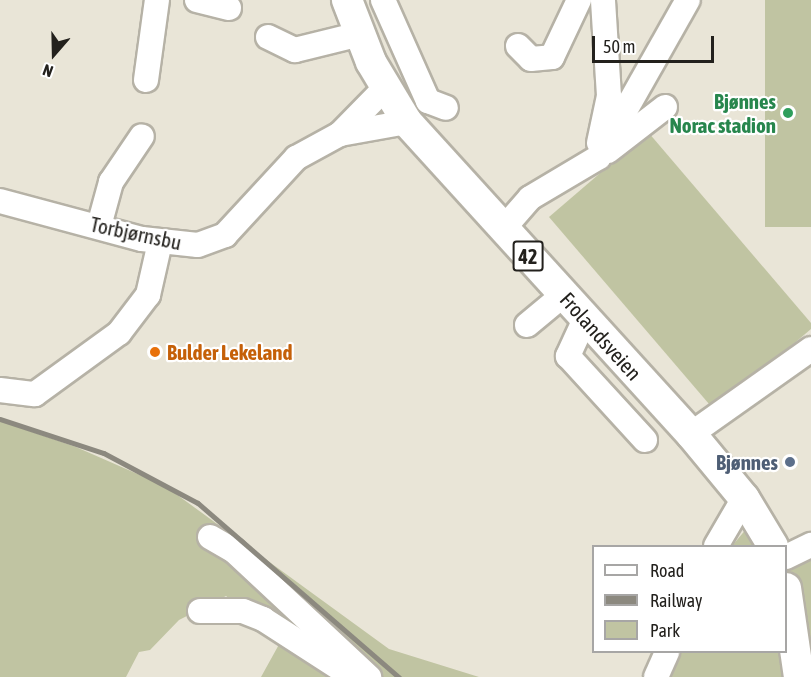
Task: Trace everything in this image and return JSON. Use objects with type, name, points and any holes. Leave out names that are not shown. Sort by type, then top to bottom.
[{"type":"main road","name":"42","points":[[347,0],[360,34],[395,106]]},
{"type":"main road","name":"Frolandsveien","points":[[395,106],[503,229],[691,435],[744,498],[772,545]]},
{"type":"main road","points":[[787,595],[799,677]]},
{"type":"street","points":[[146,80],[158,0]]},
{"type":"street","points":[[197,0],[229,8]]},
{"type":"street","points":[[383,0],[428,101],[446,108]]},
{"type":"street","points":[[518,46],[531,59],[552,57],[579,0]]},
{"type":"street","points":[[599,157],[609,96],[603,0]]},
{"type":"street","points":[[599,157],[688,0]]},
{"type":"street","points":[[268,37],[295,50],[360,34]]},
{"type":"street","name":"Torbjørnsbu","points":[[0,201],[160,242],[198,245],[225,235],[296,158],[395,106]]},
{"type":"street","name":"Torbjørnsbu","points":[[340,134],[395,106]]},
{"type":"street","points":[[503,229],[530,198],[599,157],[665,107]]},
{"type":"street","points":[[99,226],[111,182],[142,135]]},
{"type":"street","points":[[0,390],[35,394],[119,333],[148,295],[160,242]]},
{"type":"street","points":[[527,325],[563,295]]},
{"type":"street","points":[[585,319],[568,356],[645,441]]},
{"type":"street","points":[[691,435],[811,349]]},
{"type":"street","points":[[717,545],[744,498]]},
{"type":"street","points":[[210,537],[234,551],[369,677]]},
{"type":"street","points":[[787,557],[811,545]]},
{"type":"street","points":[[200,611],[243,611],[263,619],[351,677]]},
{"type":"street","points":[[656,677],[666,653]]},
{"type":"green space","name":"Bjønnes Norac stadion","points":[[765,0],[811,0],[811,227],[765,227]]},
{"type":"green space","points":[[648,132],[811,323],[811,329],[715,411],[549,217]]},
{"type":"green space","points":[[0,421],[76,447],[165,486],[389,649],[479,677],[261,677],[282,639],[226,596],[179,620],[150,650],[139,652],[126,677],[0,677]]},
{"type":"green space","points":[[747,528],[785,545],[733,545]]},
{"type":"green space","points":[[787,546],[807,555],[811,549],[811,677],[657,677],[675,653],[787,653]]},
{"type":"railway","points":[[0,419],[104,453],[198,503],[399,677]]},
{"type":"place","name":"Bjønnes Norac stadion","points":[[788,113]]},
{"type":"place","name":"Bulder Lekeland","points":[[155,352]]},
{"type":"place","name":"Bjønnes","points":[[790,462]]}]
